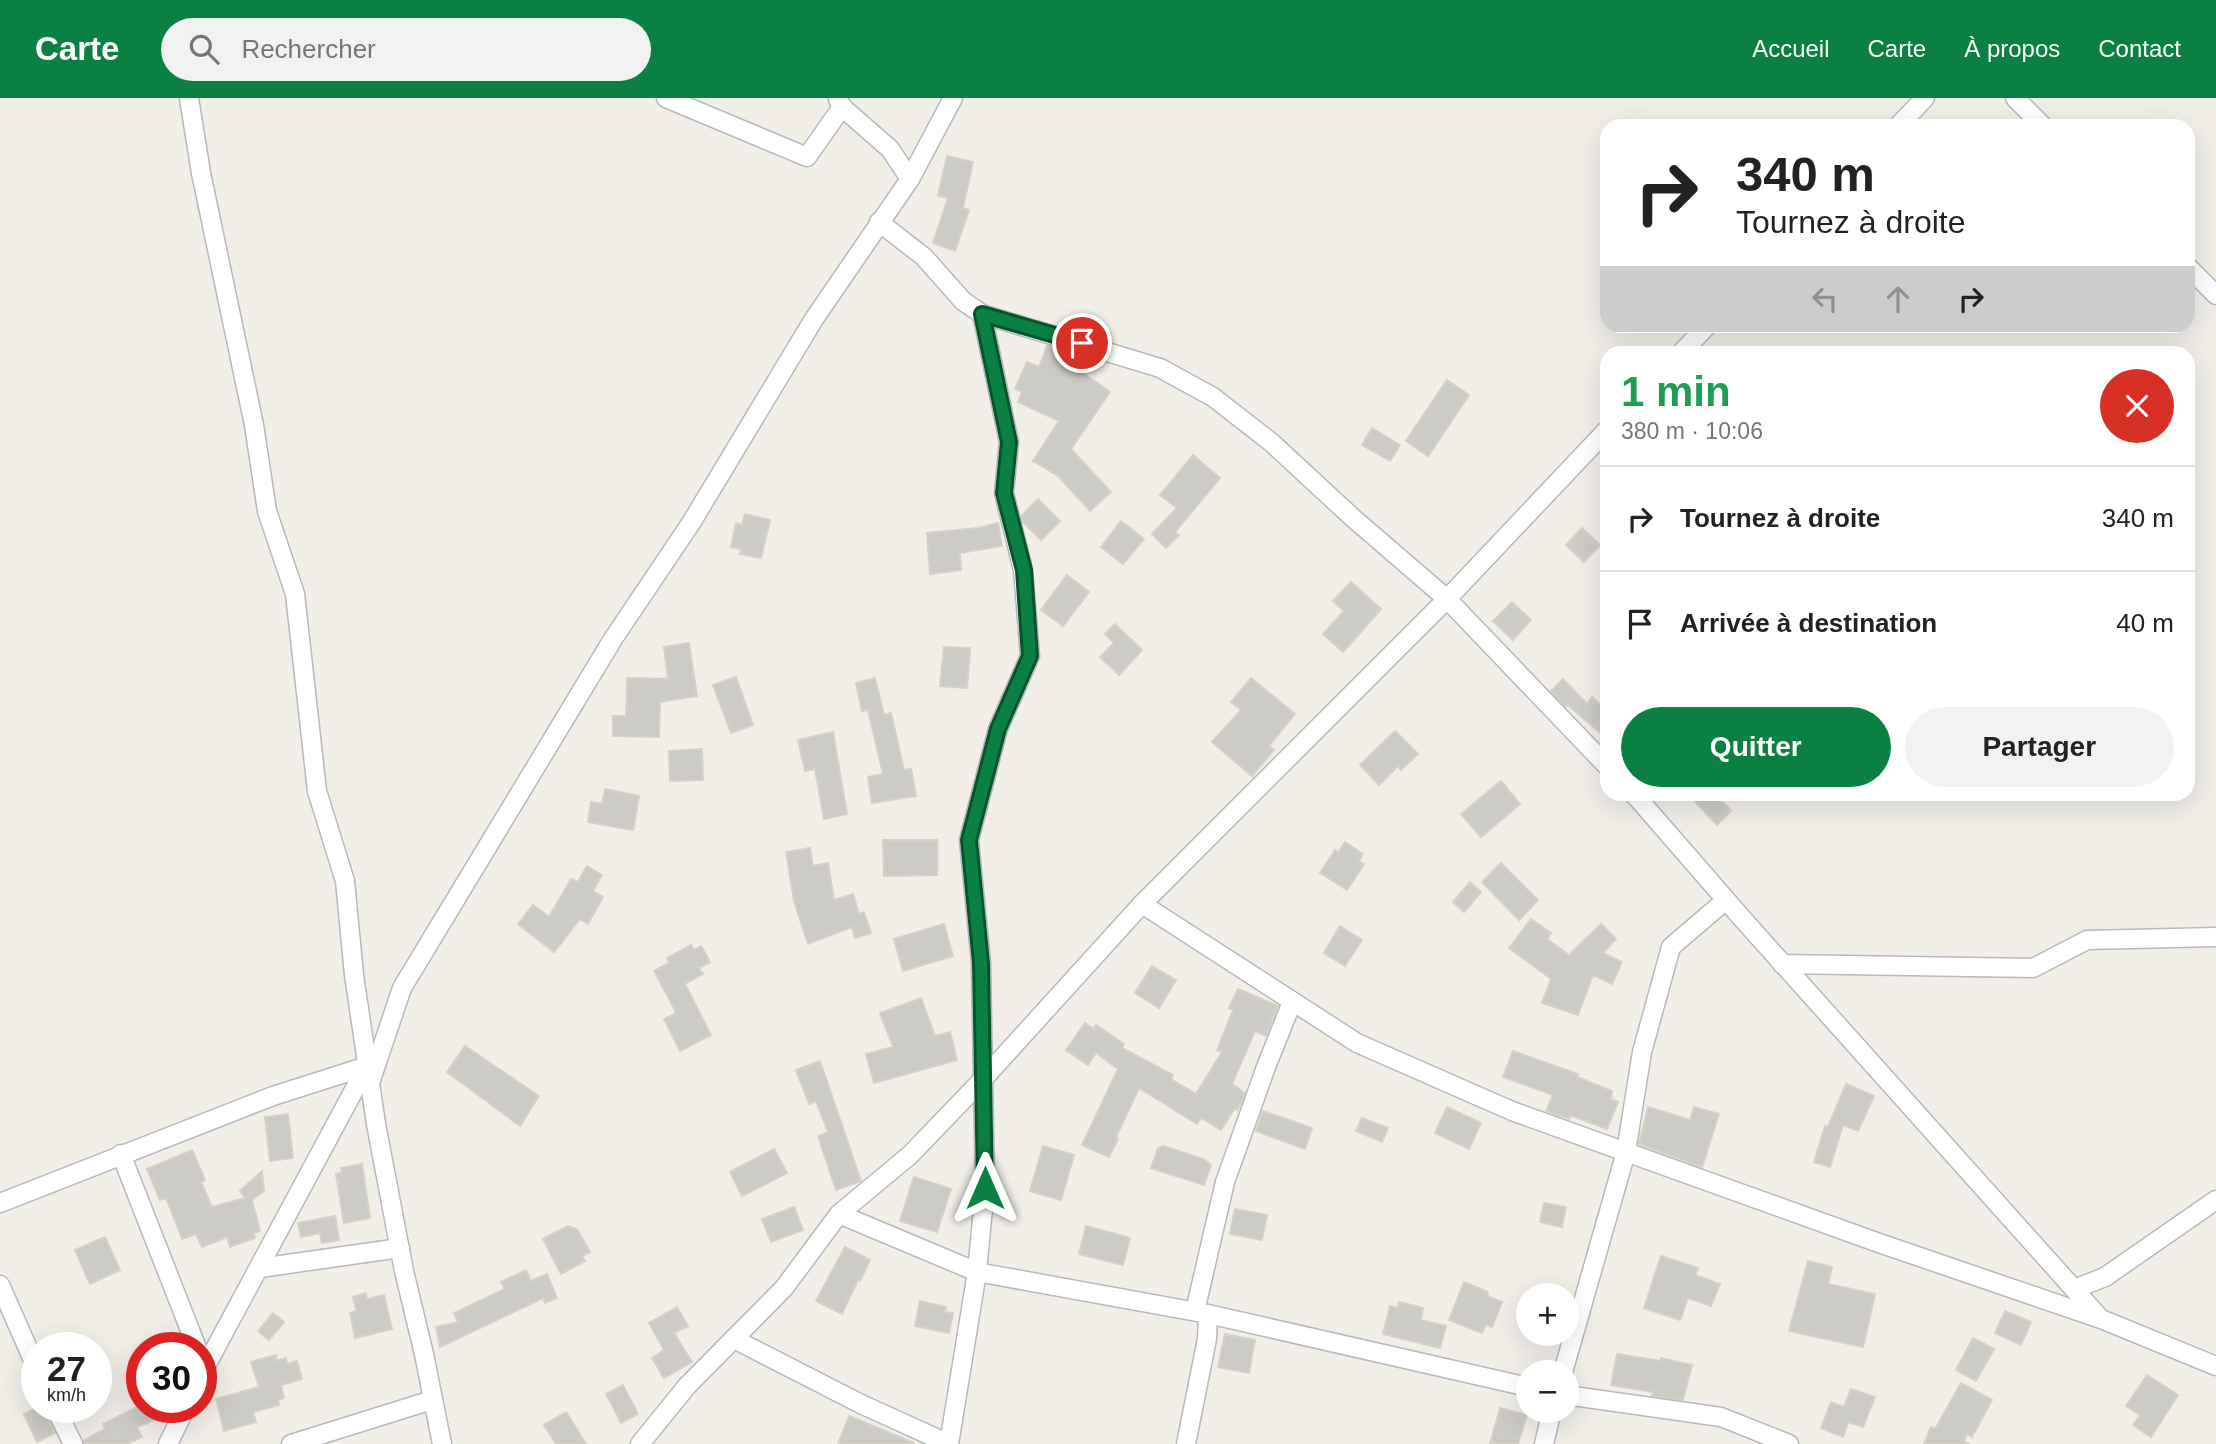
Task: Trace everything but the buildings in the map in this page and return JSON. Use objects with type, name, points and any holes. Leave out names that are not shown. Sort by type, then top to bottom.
[{"type":"street","points":[[189,98],[201,173],[254,425],[267,511],[295,594],[317,791],[345,881],[354,975],[368,1075],[400,1248],[442,1444]]},
{"type":"street","points":[[666,98],[807,157],[840,102],[890,149],[910,179]]},
{"type":"street","points":[[217,1341],[368,1075],[402,988],[613,639],[691,523],[814,319],[910,179],[953,98]]},
{"type":"street","points":[[1905,119],[1925,98]]},
{"type":"street","points":[[2015,98],[2036,119]]},
{"type":"street","points":[[879,222],[924,257],[963,301],[982,314],[1160,368],[1213,397],[1272,443],[1447,599],[1600,759]]},
{"type":"street","points":[[2195,274],[2216,295]]},
{"type":"street","points":[[734,1339],[861,1404],[949,1444],[977,1272],[985,1188],[981,963],[969,840],[998,729],[1030,656],[1024,570],[1004,493],[1009,442],[982,314]]},
{"type":"street","points":[[1688,346],[1700,333]]},
{"type":"street","points":[[640,1444],[687,1386],[784,1288],[839,1214],[910,1155],[985,1077],[1142,904],[1447,599],[1600,437]]},
{"type":"street","points":[[1640,801],[1782,964],[2101,1319]]},
{"type":"street","points":[[1566,1360],[1626,1152],[1642,1052],[1671,947],[1726,900]]},
{"type":"street","points":[[1142,904],[1357,1043],[1512,1111],[1879,1243],[2101,1319],[2216,1366]]},
{"type":"street","points":[[1782,964],[2033,968],[2087,940],[2216,937]]},
{"type":"street","points":[[1186,1444],[1207,1339],[1202,1312],[1225,1182],[1292,1002]]},
{"type":"street","points":[[0,1203],[273,1097],[368,1075]]},
{"type":"street","points":[[121,1154],[191,1332]]},
{"type":"street","points":[[2074,1289],[2105,1277],[2216,1200]]},
{"type":"street","points":[[839,1214],[977,1272],[1202,1312],[1516,1384]]},
{"type":"street","points":[[260,1268],[400,1248]]},
{"type":"street","points":[[0,1285],[21,1333]]},
{"type":"street","points":[[1579,1397],[1721,1417],[1789,1444]]},
{"type":"street","points":[[292,1444],[432,1400]]},
{"type":"street","points":[[63,1423],[73,1444]]},
{"type":"street","points":[[168,1444],[178,1423]]},
{"type":"street","points":[[1544,1444],[1549,1423]]},
{"type":"route","points":[[985,1188],[981,963],[969,840],[998,729],[1030,656],[1024,570],[1004,493],[1009,442],[982,314],[1082,343]]}]
